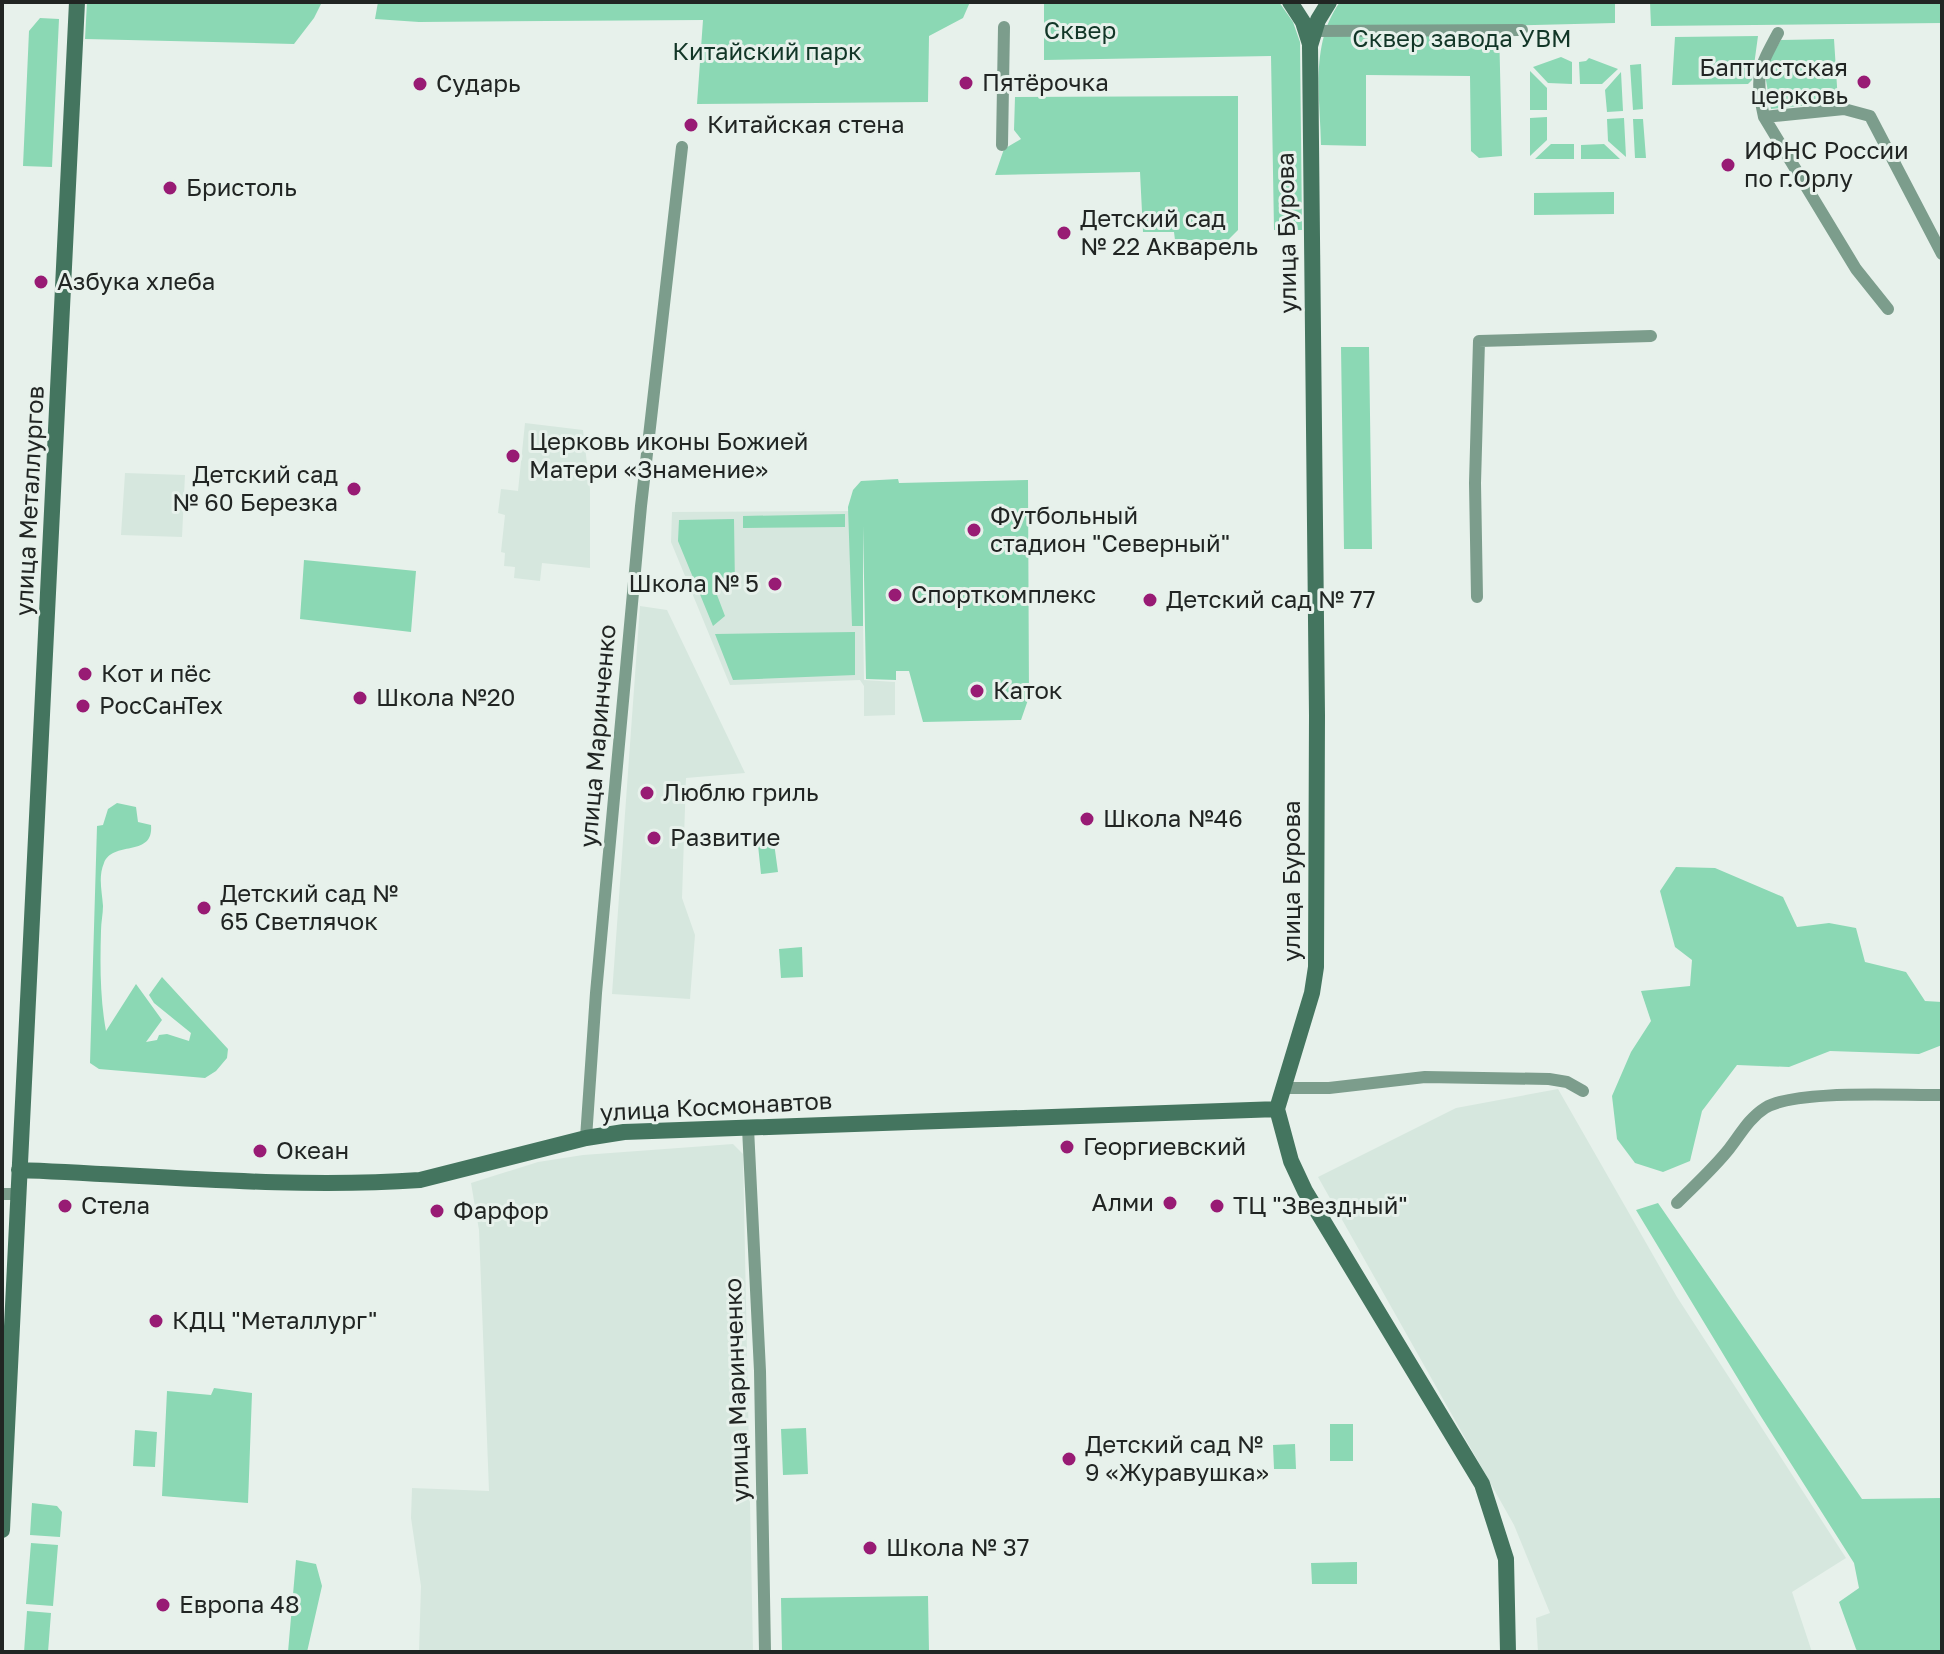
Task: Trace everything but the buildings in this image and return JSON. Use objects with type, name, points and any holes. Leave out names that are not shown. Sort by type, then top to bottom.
[{"type":"main road","name":"улица Металлургов","points":[[2,1530],[10,1194],[19,1170],[77,2]]},
{"type":"main road","points":[[1290,2],[1312,38]]},
{"type":"main road","points":[[1312,38],[1329,2]]},
{"type":"main road","name":"улица Бурова","points":[[1277,1109],[1312,993],[1316,967],[1312,38]]},
{"type":"main road","name":"улица Космонавтов","points":[[19,1170],[273,1181],[392,1182],[420,1180],[586,1138],[624,1132],[1277,1109]]},
{"type":"main road","points":[[1277,1109],[1291,1161],[1305,1191],[1482,1484],[1506,1559],[1508,1652]]},
{"type":"street","points":[[1002,145],[1004,27]]},
{"type":"street","points":[[1312,38],[1522,30]]},
{"type":"street","points":[[1778,33],[1758,71],[1758,90],[1764,117],[1856,269],[1888,309]]},
{"type":"street","points":[[1764,117],[1844,109],[1870,116],[1942,254]]},
{"type":"street","name":"улица Маринченко","points":[[586,1138],[593,1029],[641,506],[682,147]]},
{"type":"street","points":[[1477,597],[1475,483],[1479,341],[1651,336]]},
{"type":"street","points":[[1283,1088],[1329,1088],[1425,1077],[1549,1079],[1567,1082],[1583,1091]]},
{"type":"street","points":[[1677,1203],[1729,1149],[1748,1122],[1763,1109],[1782,1100],[1942,1095]]},
{"type":"street","name":"улица Маринченко","points":[[748,1128],[760,1371],[765,1652]]},
{"type":"shaded area","points":[[525,423],[583,430],[590,489],[590,568],[542,563],[540,581],[514,578],[515,567],[504,566],[505,553],[501,552],[505,515],[498,513],[501,489],[518,491]]},
{"type":"shaded area","points":[[125,473],[185,475],[182,537],[121,535]]},
{"type":"shaded area","name":"Школа № 5","points":[[861,511],[864,680],[895,682],[895,715],[864,716],[864,686],[860,680],[730,685],[671,542],[672,512]]},
{"type":"shaded area","name":"Развитие","points":[[640,606],[667,610],[745,773],[686,778],[682,898],[695,935],[690,999],[612,994]]},
{"type":"shaded area","points":[[1558,1089],[1677,1297],[1846,1558],[1792,1592],[1812,1652],[1538,1652],[1536,1618],[1550,1613],[1514,1525],[1318,1177],[1456,1108]]},
{"type":"shaded area","points":[[733,1144],[743,1154],[753,1652],[419,1652],[421,1586],[411,1518],[412,1488],[489,1491],[479,1230],[471,1183],[538,1162],[583,1155]]},
{"type":"green space","points":[[87,2],[322,2],[294,44],[85,39]]},
{"type":"green space","name":"Китайский парк","points":[[378,2],[970,2],[963,18],[929,36],[928,102],[697,104],[703,20],[419,22],[375,19]]},
{"type":"green space","name":"Сквер","points":[[1044,2],[1279,2],[1293,22],[1300,42],[1302,230],[1274,230],[1271,56],[1044,60]]},
{"type":"green space","name":"Сквер завода УВМ","points":[[1340,2],[1615,2],[1615,23],[1499,26],[1502,156],[1479,158],[1471,151],[1470,76],[1366,75],[1366,146],[1321,145],[1321,53],[1324,35]]},
{"type":"green space","points":[[1650,2],[1942,2],[1942,23],[1651,26]]},
{"type":"green space","points":[[40,18],[59,19],[52,167],[23,166],[29,31]]},
{"type":"green space","points":[[1758,36],[1752,80],[1748,84],[1672,85],[1675,37]]},
{"type":"green space","points":[[1834,39],[1838,102],[1771,109],[1764,69],[1781,40]]},
{"type":"green space","points":[[1561,57],[1572,62],[1572,84],[1548,83],[1533,67]]},
{"type":"green space","points":[[1589,58],[1618,69],[1602,84],[1580,84],[1579,62]]},
{"type":"green space","points":[[1641,64],[1643,109],[1633,110],[1630,65]]},
{"type":"green space","points":[[1530,71],[1547,88],[1547,110],[1530,110]]},
{"type":"green space","points":[[1621,72],[1623,111],[1607,112],[1605,90]]},
{"type":"green space","points":[[1238,96],[1238,230],[1228,240],[1175,240],[1174,232],[1143,232],[1140,172],[995,175],[1004,149],[1021,139],[1014,130],[1015,97]]},
{"type":"green space","points":[[1547,117],[1547,140],[1530,156],[1530,118]]},
{"type":"green space","points":[[1624,118],[1626,157],[1608,141],[1607,119]]},
{"type":"green space","points":[[1633,119],[1643,119],[1646,158],[1635,158]]},
{"type":"green space","points":[[1551,144],[1574,144],[1574,159],[1535,159]]},
{"type":"green space","points":[[1604,144],[1620,159],[1581,159],[1581,145]]},
{"type":"green space","points":[[1614,192],[1614,214],[1534,215],[1534,193]]},
{"type":"green space","points":[[1341,347],[1369,347],[1372,549],[1344,549]]},
{"type":"green space","points":[[898,479],[899,483],[1028,480],[1029,697],[1021,720],[923,722],[909,671],[896,671],[896,680],[866,679],[863,526],[863,626],[852,626],[848,507],[853,490],[861,481]]},
{"type":"green space","points":[[845,514],[845,527],[743,528],[743,516]]},
{"type":"green space","points":[[734,519],[735,587],[714,587],[725,616],[713,626],[678,541],[679,520]]},
{"type":"green space","points":[[304,560],[416,571],[411,632],[300,619]]},
{"type":"green space","points":[[855,632],[855,675],[733,680],[715,634]]},
{"type":"green space","points":[[117,803],[136,807],[138,822],[151,825],[146,842],[109,856],[102,868],[101,968],[106,1031],[136,984],[162,1020],[146,1042],[167,1034],[189,1041],[191,1033],[154,1003],[149,995],[162,977],[228,1049],[227,1058],[205,1078],[99,1069],[90,1063],[97,826],[103,825],[108,809]]},
{"type":"green space","points":[[774,843],[778,872],[761,874],[758,845]]},
{"type":"green space","points":[[1676,867],[1715,868],[1783,897],[1797,927],[1829,923],[1856,928],[1865,962],[1906,972],[1925,1001],[1942,1002],[1942,1045],[1919,1054],[1830,1051],[1789,1067],[1737,1065],[1702,1111],[1690,1161],[1663,1172],[1635,1163],[1617,1139],[1612,1096],[1631,1052],[1651,1021],[1641,991],[1690,986],[1692,960],[1675,947],[1660,891]]},
{"type":"green space","points":[[802,947],[803,977],[781,978],[779,949]]},
{"type":"green space","points":[[1658,1203],[1862,1499],[1942,1498],[1942,1652],[1858,1652],[1856,1649],[1839,1602],[1859,1588],[1854,1563],[1636,1210]]},
{"type":"green space","points":[[214,1388],[252,1393],[248,1503],[162,1496],[167,1391],[211,1395]]},
{"type":"green space","points":[[1330,1424],[1353,1424],[1353,1461],[1330,1461]]},
{"type":"green space","points":[[806,1428],[808,1474],[783,1475],[781,1429]]},
{"type":"green space","points":[[135,1430],[157,1432],[155,1467],[133,1466]]},
{"type":"green space","points":[[1295,1444],[1296,1469],[1274,1469],[1273,1445]]},
{"type":"green space","points":[[32,1503],[57,1506],[62,1512],[60,1537],[30,1535]]},
{"type":"green space","points":[[31,1543],[58,1545],[53,1606],[26,1604]]},
{"type":"green space","points":[[296,1560],[316,1564],[322,1586],[307,1652],[288,1652]]},
{"type":"green space","points":[[1357,1562],[1357,1584],[1312,1584],[1311,1563]]},
{"type":"green space","points":[[928,1596],[929,1652],[782,1652],[781,1598]]},
{"type":"green space","points":[[27,1611],[51,1613],[48,1652],[24,1652]]},
{"type":"place","name":"Баптистская церковь","points":[[1864,82]]},
{"type":"place","name":"Пятёрочка","points":[[966,83]]},
{"type":"place","name":"Сударь","points":[[420,84]]},
{"type":"place","name":"Китайская стена","points":[[691,125]]},
{"type":"place","name":"ИФНС России по г.Орлу","points":[[1728,165]]},
{"type":"place","name":"Бристоль","points":[[170,188]]},
{"type":"place","name":"Детский сад № 22 Акварель","points":[[1064,233]]},
{"type":"place","name":"Азбука хлеба","points":[[41,282]]},
{"type":"place","name":"Церковь иконы Божией Матери «Знамение»","points":[[513,456]]},
{"type":"place","name":"Детский сад № 60 Березка","points":[[354,489]]},
{"type":"place","name":"Футбольный стадион \"Северный\"","points":[[974,530]]},
{"type":"place","name":"Школа № 5","points":[[775,584]]},
{"type":"place","name":"Спорткомплекс","points":[[895,595]]},
{"type":"place","name":"Детский сад № 77","points":[[1150,600]]},
{"type":"place","name":"Кот и пёс","points":[[85,674]]},
{"type":"place","name":"Каток","points":[[977,691]]},
{"type":"place","name":"Школа №20","points":[[360,698]]},
{"type":"place","name":"РосСанТех","points":[[83,706]]},
{"type":"place","name":"Люблю гриль","points":[[647,793]]},
{"type":"place","name":"Школа №46","points":[[1087,819]]},
{"type":"place","name":"Развитие","points":[[654,838]]},
{"type":"place","name":"Детский сад № 65 Светлячок","points":[[204,908]]},
{"type":"place","name":"Георгиевский","points":[[1067,1147]]},
{"type":"place","name":"Океан","points":[[260,1151]]},
{"type":"place","name":"Алми","points":[[1170,1203]]},
{"type":"place","name":"Стела","points":[[65,1206]]},
{"type":"place","name":"ТЦ \"Звездный\"","points":[[1217,1206]]},
{"type":"place","name":"Фарфор","points":[[437,1211]]},
{"type":"place","name":"КДЦ \"Металлург\"","points":[[156,1321]]},
{"type":"place","name":"Детский сад № 9 «Журавушка»","points":[[1069,1459]]},
{"type":"place","name":"Школа № 37","points":[[870,1548]]},
{"type":"place","name":"Европа 48","points":[[163,1605]]}]
